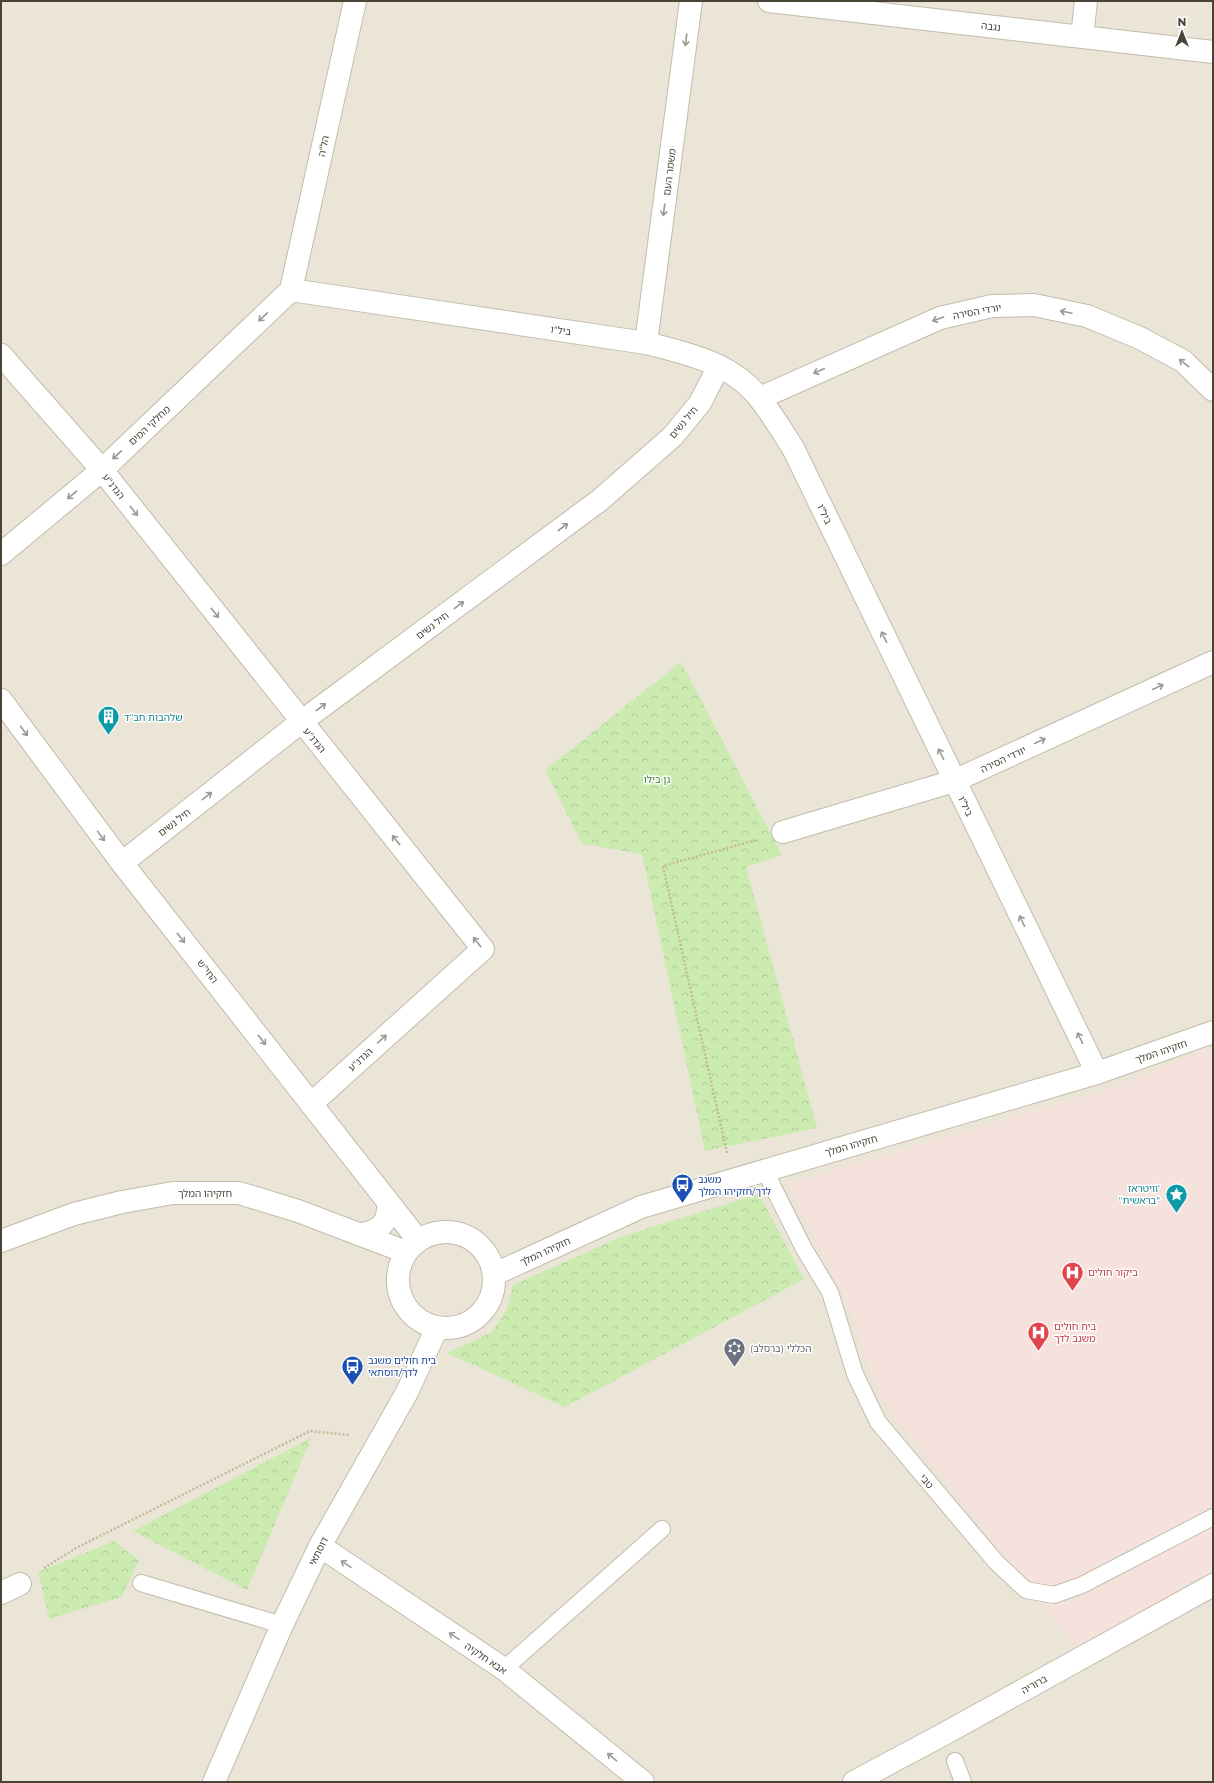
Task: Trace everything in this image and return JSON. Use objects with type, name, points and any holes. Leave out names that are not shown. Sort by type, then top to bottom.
[{"type":"street","name":"הל\"ה","points":[[291,290],[355,1]]},
{"type":"street","name":"משמר העם","points":[[646,343],[691,1]]},
{"type":"street","name":"נגבה","points":[[769,1],[1213,52]]},
{"type":"street","points":[[1082,37],[1086,1]]},
{"type":"street","name":"ביל\"ו","points":[[291,290],[646,343],[689,354],[719,366],[741,380],[760,398],[793,448],[1097,1073]]},
{"type":"street","name":"מחלקי המים","points":[[1,554],[102,470],[291,290]]},
{"type":"street","name":"יורדי הסירה","points":[[760,398],[940,318],[992,306],[1034,305],[1087,316],[1140,338],[1183,361],[1213,390]]},
{"type":"street","name":"הגדנ\"ע","points":[[1,355],[102,470],[483,949],[312,1103]]},
{"type":"street","name":"חיל נשים","points":[[122,863],[301,722],[600,500],[673,436],[700,402],[719,366]]},
{"type":"street","name":"יורדי הסירה","points":[[783,832],[954,781],[1213,662]]},
{"type":"street","name":"החי\"ש","points":[[1,700],[122,863],[312,1103],[388,1203],[412,1246]]},
{"type":"street","name":"חזקיהו המלך","points":[[495,1274],[641,1207],[1097,1073],[1213,1032]]},
{"type":"street","name":"חזקיהו המלך","points":[[1,1241],[74,1214],[122,1202],[173,1193],[239,1193],[298,1211],[361,1234],[412,1246]]},
{"type":"street","points":[[361,1234],[373,1232],[381,1226],[389,1211],[388,1203]]},
{"type":"street","points":[[448,1231],[464,1235],[479,1244],[490,1258],[495,1274],[494,1291],[487,1307],[470,1322],[454,1328],[437,1328],[421,1322],[408,1311],[400,1296],[398,1284],[399,1268],[412,1246],[431,1234],[448,1231]]},
{"type":"street","name":"דוסתאי","points":[[214,1782],[282,1626],[320,1546],[406,1394],[437,1328]]},
{"type":"street","name":"אבא חלקיה","points":[[320,1546],[504,1669],[643,1782]]},
{"type":"street","name":"ברוריה","points":[[854,1782],[944,1734],[1213,1585]]},
{"type":"lane","name":"טבי","points":[[765,1171],[804,1249],[830,1292],[855,1374],[878,1422],[996,1562],[1026,1590],[1054,1595],[1082,1585],[1213,1517]]},
{"type":"lane","points":[[504,1669],[662,1529]]},
{"type":"lane","points":[[141,1583],[282,1626]]},
{"type":"lane","points":[[955,1761],[964,1782]]},
{"type":"path","points":[[733,1180],[662,866],[783,832]]},
{"type":"path","points":[[11,1588],[78,1547],[310,1431],[380,1438]]},
{"type":"shaded area","points":[[1,1],[1213,1],[1213,1782],[1,1782]]},
{"type":"shaded area","name":"בית חולים משגב לדך","points":[[1213,1047],[1213,1572],[1076,1648],[880,1397],[850,1308],[787,1184],[1112,1088]]},
{"type":"green space","name":"גן בילו","points":[[681,662],[782,855],[746,867],[817,1128],[705,1151],[642,854],[582,844],[545,770]]},
{"type":"green space","points":[[759,1194],[804,1279],[565,1407],[447,1353],[492,1332],[507,1309],[513,1285],[623,1236]]},
{"type":"green space","points":[[311,1438],[247,1590],[133,1531]]},
{"type":"green space","points":[[114,1541],[139,1560],[122,1597],[49,1619],[38,1572]]},
{"type":"place","name":"שלהבות חב\"ד","points":[[109,736]]},
{"type":"place","name":"משגב לדך/חזקיהו המלך","points":[[683,1204]]},
{"type":"place","name":"וויטראז' \"בראשית\"","points":[[1176,1214]]},
{"type":"place","name":"ביקור חולים","points":[[1072,1292]]},
{"type":"place","name":"בית חולים משגב לדך","points":[[1039,1352]]},
{"type":"place","name":"הכללי (ברסלב)","points":[[734,1368]]},
{"type":"place","name":"בית חולים משגב לדך/דוסתאי","points":[[352,1386]]}]
